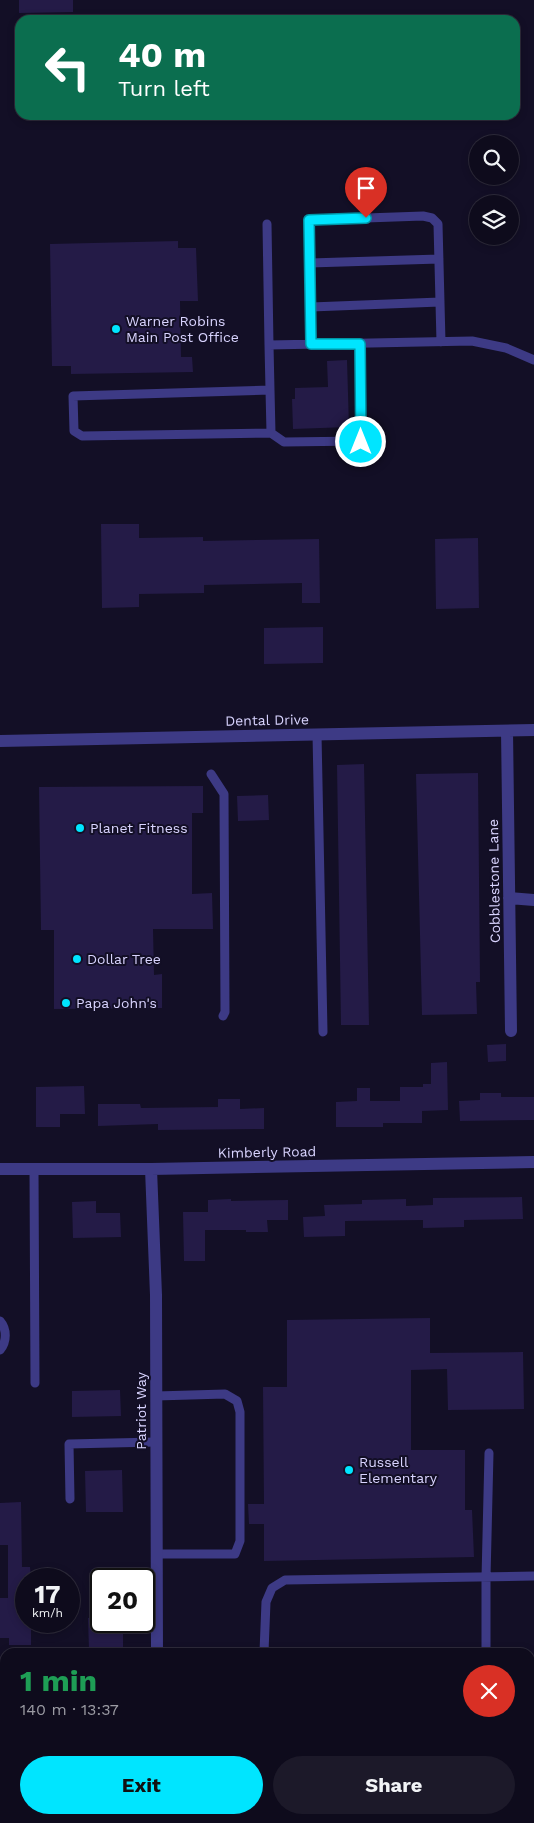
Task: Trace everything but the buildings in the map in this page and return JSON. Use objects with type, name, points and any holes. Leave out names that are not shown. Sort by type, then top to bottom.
[{"type":"street","name":"Dental Drive","points":[[0,741],[534,730]]},
{"type":"street","name":"Cobblestone Lane","points":[[507,731],[511,1031]]},
{"type":"street","points":[[509,898],[534,900]]},
{"type":"street","name":"Kimberly Road","points":[[0,1169],[151,1169],[534,1162]]},
{"type":"street","name":"Patriot Way","points":[[151,1169],[156,1295],[157,1648]]},
{"type":"lane","points":[[311,344],[309,220],[423,216],[432,218],[438,224],[441,342]]},
{"type":"lane","points":[[267,224],[271,433]]},
{"type":"lane","points":[[310,263],[439,259]]},
{"type":"lane","points":[[311,307],[440,302]]},
{"type":"lane","points":[[269,345],[472,342],[506,348],[534,360]]},
{"type":"lane","points":[[270,390],[73,396],[74,431],[82,436],[271,433],[284,442],[361,442],[360,344]]},
{"type":"lane","points":[[317,734],[323,1032]]},
{"type":"lane","points":[[211,774],[224,794],[225,1012],[223,1016]]},
{"type":"lane","points":[[34,1169],[35,1383]]},
{"type":"lane","points":[[0,1321],[5,1329],[5,1344],[0,1350]]},
{"type":"lane","points":[[156,1396],[225,1394],[237,1401],[240,1412],[240,1541],[235,1554],[157,1554]]},
{"type":"lane","points":[[70,1499],[69,1444],[156,1442]]},
{"type":"lane","points":[[486,1648],[489,1453]]},
{"type":"lane","points":[[264,1648],[266,1602],[272,1588],[286,1580],[534,1576]]},
{"type":"place","name":"Warner Robins Main Post Office","points":[[116,329]]},
{"type":"place","name":"Planet Fitness","points":[[80,828]]},
{"type":"place","name":"Dollar Tree","points":[[77,959]]},
{"type":"place","name":"Papa John's","points":[[66,1003]]},
{"type":"place","name":"Russell Elementary","points":[[349,1470]]},
{"type":"route","points":[[361,442],[360,344],[311,344],[309,220],[366,218]]}]
